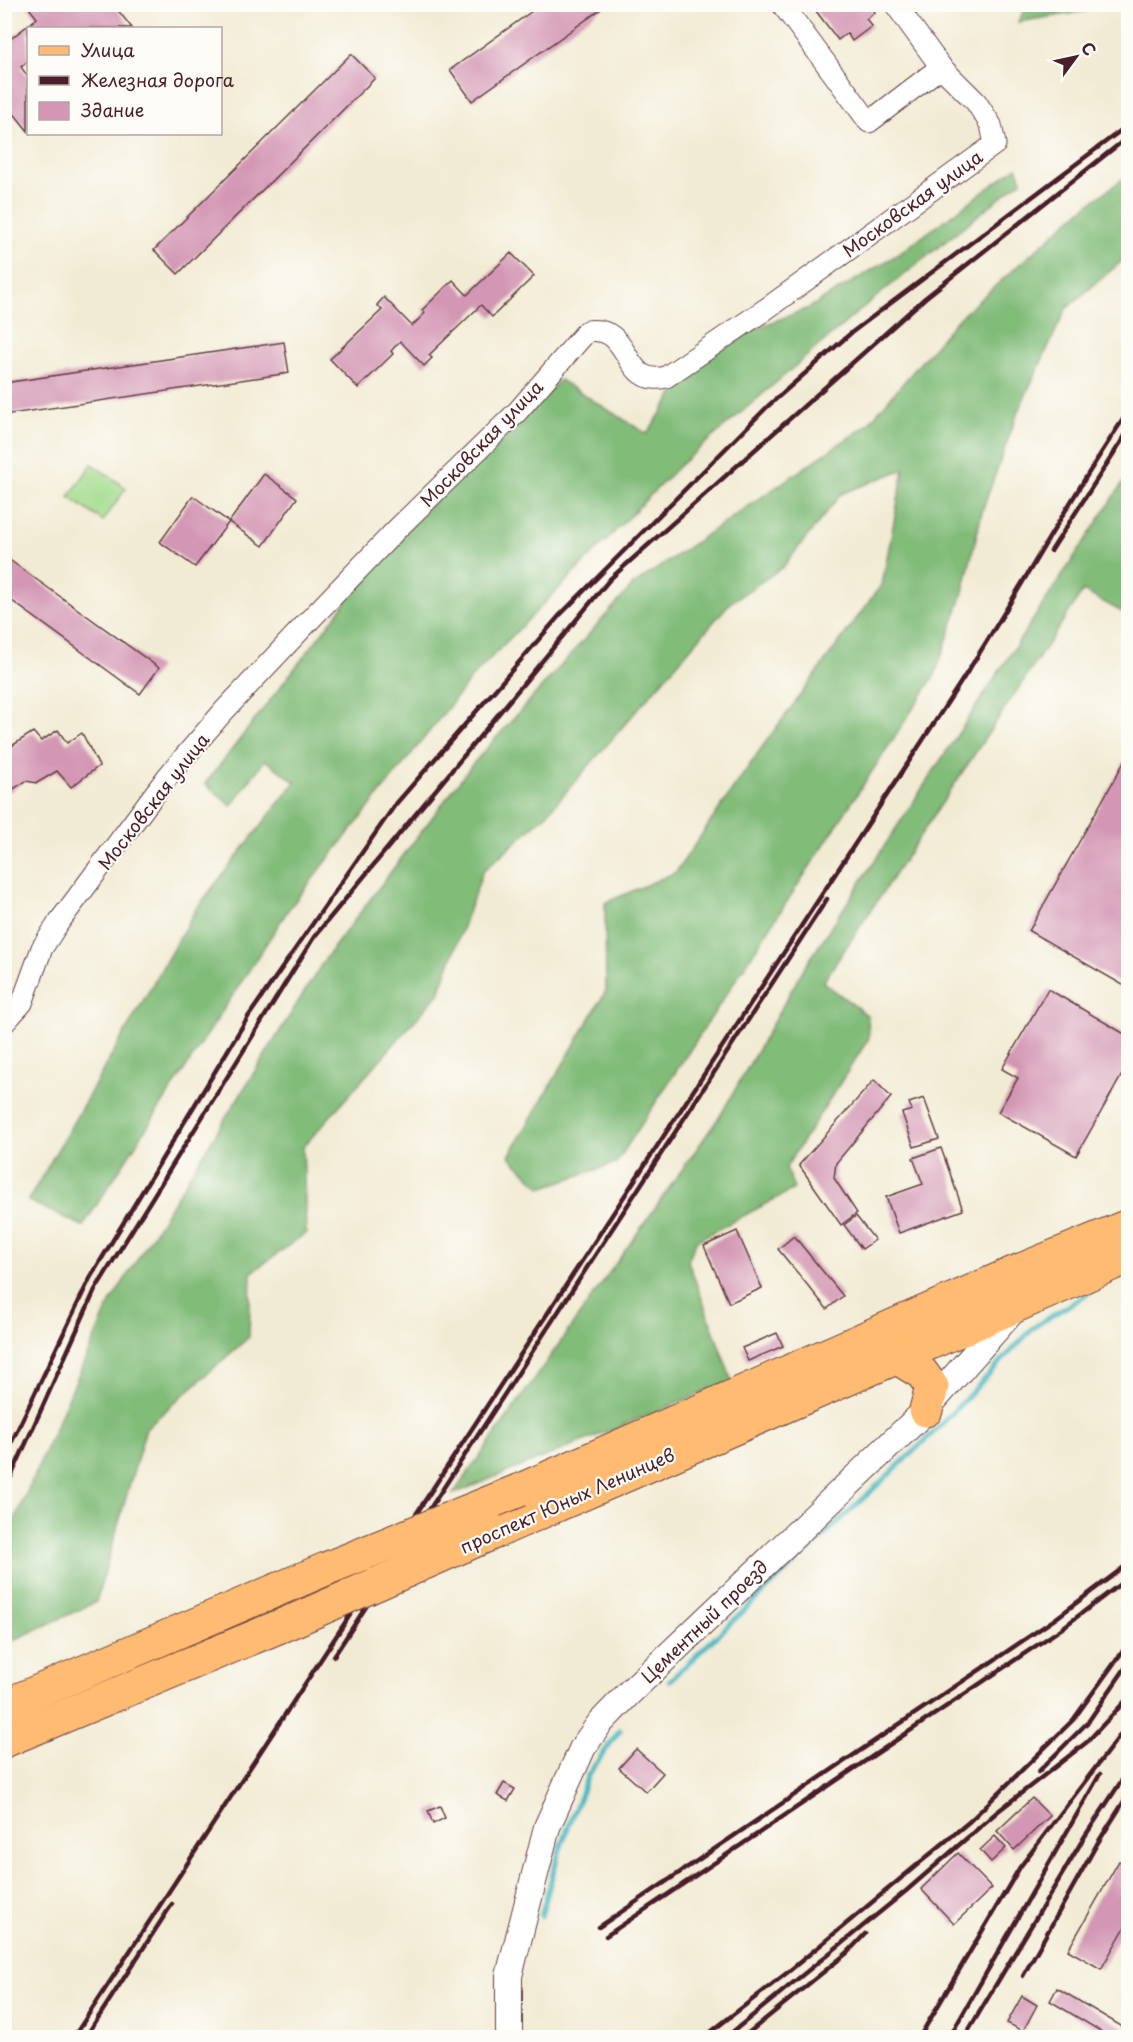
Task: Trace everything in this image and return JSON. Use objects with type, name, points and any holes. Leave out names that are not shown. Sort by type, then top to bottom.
[{"type":"main road","name":"проспект Юных Ленинцев","points":[[4,1706],[328,1568],[520,1490],[1011,1274],[1128,1226]]},
{"type":"main road","name":"проспект Юных Ленинцев","points":[[4,1741],[295,1620],[1128,1257]]},
{"type":"main road","points":[[896,1357],[922,1373],[932,1387],[926,1410]]},
{"type":"street","points":[[782,4],[869,123],[941,67],[895,4]]},
{"type":"street","name":"Московская улица","points":[[4,1023],[22,1003],[42,948],[59,922],[168,776],[223,712],[302,628],[405,521],[517,411],[587,331],[600,329],[613,335],[642,376],[654,380],[666,376],[766,309],[995,144],[991,125],[976,102],[941,67]]},
{"type":"street","name":"Цементный проезд","points":[[509,2037],[509,1976],[547,1827],[583,1747],[600,1723],[926,1410],[1018,1305],[1087,1243]]},
{"type":"street","points":[[1011,1274],[1018,1305]]},
{"type":"green space","points":[[1027,4],[1096,5],[1086,11],[1018,22]]},
{"type":"green space","points":[[1017,167],[1022,180],[865,306],[680,465],[473,676],[288,910],[83,1226],[28,1201],[196,909],[295,782],[265,760],[231,806],[205,784],[392,543],[560,380],[647,434],[686,375],[738,335],[809,308],[900,253]]},
{"type":"green space","points":[[1128,175],[1128,256],[1066,309],[1019,409],[983,508],[962,596],[935,675],[616,1163],[541,1188],[509,1156],[606,991],[605,903],[676,872],[760,750],[882,584],[904,469],[841,494],[783,567],[730,603],[546,815],[483,871],[439,993],[303,1147],[306,1233],[251,1273],[249,1337],[146,1428],[96,1602],[5,1644],[5,1542],[110,1303],[325,959],[471,766],[633,585],[867,425],[957,320],[1076,214]]},
{"type":"green space","points":[[92,464],[126,488],[103,521],[69,497]]},
{"type":"green space","points":[[1128,475],[1128,615],[1083,591],[823,982],[868,1016],[869,1038],[786,1167],[794,1189],[696,1241],[688,1261],[732,1381],[453,1494],[720,1116],[803,970]]},
{"type":"building","points":[[26,4],[113,4],[131,27],[27,27],[27,62],[21,67],[27,76],[27,130],[4,101],[4,44],[37,18]]},
{"type":"building","points":[[542,4],[608,4],[472,101],[450,70]]},
{"type":"building","points":[[824,4],[870,4],[875,12],[866,19],[872,26],[852,41],[847,33],[838,40],[816,11]]},
{"type":"building","points":[[351,54],[375,78],[178,274],[154,250]]},
{"type":"building","points":[[511,253],[534,276],[492,317],[481,305],[429,355],[432,358],[424,366],[400,341],[391,351],[393,354],[358,388],[330,359],[382,310],[377,305],[384,297],[412,326],[425,313],[422,310],[453,280],[467,295]]},
{"type":"building","points":[[284,342],[289,373],[4,415],[4,383]]},
{"type":"building","points":[[264,474],[297,498],[263,546],[229,522]]},
{"type":"building","points":[[193,496],[229,522],[195,567],[160,542]]},
{"type":"building","points":[[4,556],[159,668],[140,694],[4,595]]},
{"type":"building","points":[[58,730],[67,743],[82,733],[99,766],[71,787],[57,771],[37,783],[26,781],[4,795],[4,751],[33,732],[41,741]]},
{"type":"building","points":[[1128,755],[1128,988],[1029,931]]},
{"type":"building","points":[[1048,989],[1128,1036],[1128,1064],[1076,1156],[998,1112],[1018,1078],[1002,1069]]},
{"type":"building","points":[[874,1080],[891,1097],[836,1163],[834,1178],[857,1213],[841,1225],[799,1165]]},
{"type":"building","points":[[924,1098],[939,1139],[914,1147],[902,1113],[912,1110],[909,1103]]},
{"type":"building","points":[[941,1148],[963,1210],[899,1233],[886,1197],[923,1184],[913,1158]]},
{"type":"building","points":[[856,1216],[875,1240],[862,1249],[844,1225]]},
{"type":"building","points":[[737,1231],[762,1288],[729,1303],[704,1246]]},
{"type":"building","points":[[794,1236],[843,1296],[827,1309],[778,1249]]},
{"type":"building","points":[[777,1333],[783,1346],[748,1361],[742,1348]]},
{"type":"building","points":[[636,1749],[663,1773],[646,1792],[619,1768]]},
{"type":"building","points":[[504,1783],[515,1789],[508,1801],[497,1795]]},
{"type":"building","points":[[1032,1798],[1050,1816],[1014,1850],[997,1831]]},
{"type":"building","points":[[440,1806],[445,1818],[433,1824],[428,1811]]},
{"type":"building","points":[[995,1836],[1006,1848],[991,1862],[980,1850]]},
{"type":"building","points":[[958,1853],[992,1888],[954,1924],[921,1889]]},
{"type":"building","points":[[1119,1861],[1128,1867],[1128,1922],[1101,1969],[1068,1950]]},
{"type":"building","points":[[1057,1988],[1128,2030],[1125,2038],[1112,2038],[1050,2001]]},
{"type":"building","points":[[1022,1996],[1037,2005],[1023,2031],[1007,2023]]},
{"type":"waterway","points":[[669,1681],[934,1432],[1034,1327],[1095,1289]]},
{"type":"waterway","points":[[541,1916],[559,1852],[588,1775],[620,1730]]},
{"type":"railway","points":[[4,1458],[90,1278],[248,1017],[395,805],[560,615],[768,406],[851,333],[1128,125]]},
{"type":"railway","points":[[4,1492],[95,1290],[314,937],[610,579],[925,298],[1128,137]]},
{"type":"railway","points":[[73,2038],[959,685],[1128,412]]},
{"type":"railway","points":[[1051,551],[1128,431]]},
{"type":"railway","points":[[334,1656],[827,899]]},
{"type":"railway","points":[[599,1927],[1055,1619],[1128,1564]]},
{"type":"railway","points":[[606,1936],[1061,1629],[1128,1578]]},
{"type":"railway","points":[[703,2038],[788,1972],[970,1821],[1073,1720],[1128,1644]]},
{"type":"railway","points":[[1038,1772],[1088,1722],[1128,1664]]},
{"type":"railway","points":[[725,2038],[906,1891],[997,1812],[1087,1742],[1128,1698]]},
{"type":"railway","points":[[919,2038],[1020,1867],[1127,1726]]},
{"type":"railway","points":[[964,2038],[1085,1836],[1128,1771]]},
{"type":"railway","points":[[949,2038],[1100,1774]]},
{"type":"railway","points":[[1023,1976],[1097,1844],[1128,1795]]},
{"type":"railway","points":[[85,2038],[172,1904]]},
{"type":"railway","points":[[742,2038],[847,1953],[865,1934]]}]
